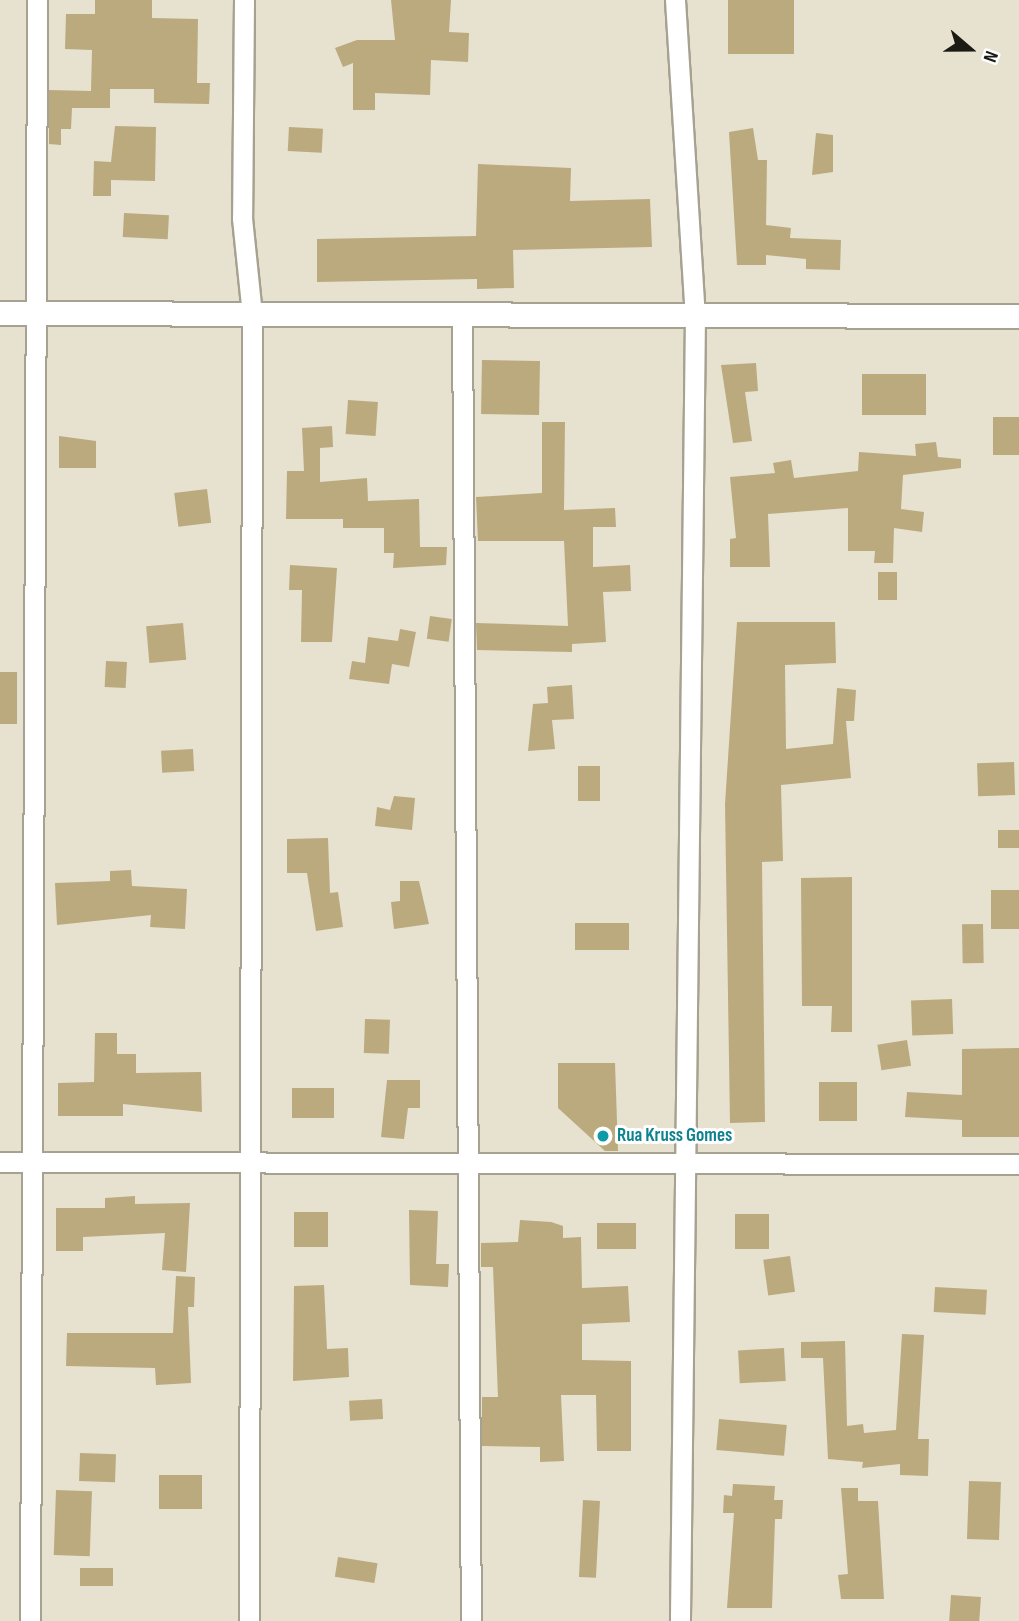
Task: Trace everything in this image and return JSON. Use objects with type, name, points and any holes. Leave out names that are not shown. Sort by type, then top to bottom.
[{"type":"street","points":[[30,1621],[37,0]]},
{"type":"street","points":[[244,0],[242,218],[253,314],[249,1621]]},
{"type":"street","points":[[675,0],[695,316],[681,1164],[680,1621]]},
{"type":"street","points":[[0,313],[1019,317]]},
{"type":"street","points":[[462,315],[471,1621]]},
{"type":"street","points":[[0,1162],[1019,1164]]},
{"type":"building","points":[[95,0],[152,0],[152,18],[198,19],[197,83],[210,83],[209,104],[154,103],[154,89],[110,89],[110,108],[72,108],[71,129],[61,129],[61,145],[49,144],[49,90],[91,91],[92,50],[65,49],[66,14],[95,14]]},
{"type":"building","points":[[391,0],[451,0],[449,32],[469,33],[468,62],[431,60],[430,95],[375,93],[375,110],[353,110],[353,63],[343,67],[335,48],[357,40],[395,40]]},
{"type":"building","points":[[728,0],[794,0],[794,54],[728,54]]},
{"type":"building","points":[[115,126],[156,127],[155,181],[111,180],[111,196],[93,196],[94,161],[111,162]]},
{"type":"building","points":[[289,127],[323,129],[322,153],[288,151]]},
{"type":"building","points":[[753,128],[758,160],[767,160],[766,225],[791,228],[790,238],[841,240],[840,270],[806,269],[806,259],[766,255],[766,265],[737,265],[729,132]]},
{"type":"building","points":[[816,133],[833,135],[833,172],[812,175]]},
{"type":"building","points":[[478,164],[571,168],[570,201],[650,199],[652,247],[513,250],[514,288],[477,289],[477,279],[317,282],[317,239],[476,236]]},
{"type":"building","points":[[124,213],[169,215],[168,239],[123,237]]},
{"type":"building","points":[[482,360],[540,361],[539,415],[481,414]]},
{"type":"building","points":[[756,363],[758,391],[745,392],[752,441],[733,443],[721,365]]},
{"type":"building","points":[[862,374],[926,374],[926,415],[862,415]]},
{"type":"building","points":[[348,400],[378,402],[376,436],[346,434]]},
{"type":"building","points":[[993,417],[1019,417],[1019,455],[993,455]]},
{"type":"building","points":[[542,422],[565,422],[564,510],[615,508],[616,527],[593,527],[593,567],[630,565],[631,591],[603,592],[606,642],[572,644],[572,652],[477,650],[476,623],[568,626],[564,541],[478,541],[476,497],[542,493]]},
{"type":"building","points":[[332,426],[333,447],[320,448],[320,482],[367,478],[368,501],[419,499],[420,547],[447,547],[446,565],[393,568],[394,553],[384,553],[384,528],[343,528],[343,519],[286,519],[287,471],[304,471],[302,428]]},
{"type":"building","points":[[59,436],[96,441],[96,468],[59,468]]},
{"type":"building","points":[[936,442],[938,457],[961,459],[961,468],[903,475],[901,509],[924,512],[922,532],[894,528],[893,563],[874,563],[875,551],[848,551],[848,508],[768,514],[770,567],[730,567],[730,539],[736,538],[730,477],[775,473],[773,463],[791,460],[794,478],[858,471],[859,452],[916,456],[915,444]]},
{"type":"building","points":[[207,489],[211,523],[178,527],[174,493]]},
{"type":"building","points":[[290,565],[337,568],[332,642],[301,642],[302,590],[289,590]]},
{"type":"building","points":[[878,572],[897,572],[897,600],[878,600]]},
{"type":"building","points":[[430,616],[452,619],[449,642],[427,639]]},
{"type":"building","points":[[737,622],[835,622],[836,663],[785,665],[786,749],[833,744],[837,688],[856,690],[854,721],[846,721],[851,778],[781,785],[783,861],[762,862],[765,1122],[730,1123],[725,804]]},
{"type":"building","points":[[183,623],[186,660],[149,663],[146,626]]},
{"type":"building","points":[[400,629],[416,632],[409,667],[392,664],[389,684],[349,679],[352,661],[365,663],[368,637],[398,641]]},
{"type":"building","points":[[106,661],[127,662],[126,688],[105,687]]},
{"type":"building","points":[[0,672],[17,672],[17,724],[0,724]]},
{"type":"building","points":[[572,685],[574,719],[552,720],[555,749],[528,751],[533,704],[548,703],[547,687]]},
{"type":"building","points":[[193,749],[194,771],[162,773],[161,751]]},
{"type":"building","points":[[1014,762],[1015,795],[978,796],[977,763]]},
{"type":"building","points":[[578,766],[600,766],[600,801],[578,801]]},
{"type":"building","points":[[394,796],[415,798],[412,830],[375,826],[377,807],[390,810]]},
{"type":"building","points":[[998,830],[1019,830],[1019,848],[998,848]]},
{"type":"building","points":[[328,838],[330,893],[338,892],[343,927],[316,931],[307,873],[287,873],[287,839]]},
{"type":"building","points":[[131,870],[132,886],[187,889],[185,929],[150,927],[151,915],[57,925],[55,883],[110,881],[110,871]]},
{"type":"building","points":[[852,877],[852,1032],[831,1032],[832,1006],[802,1006],[801,878]]},
{"type":"building","points":[[400,881],[419,881],[429,924],[394,929],[391,902],[400,901]]},
{"type":"building","points":[[991,890],[1019,890],[1019,929],[991,929]]},
{"type":"building","points":[[575,923],[629,923],[629,950],[575,950]]},
{"type":"building","points":[[962,924],[983,924],[984,963],[963,963]]},
{"type":"building","points":[[952,999],[953,1034],[912,1035],[911,1000]]},
{"type":"building","points":[[365,1019],[390,1020],[389,1054],[364,1053]]},
{"type":"building","points":[[95,1033],[117,1033],[117,1054],[136,1054],[136,1073],[201,1072],[202,1112],[123,1104],[123,1116],[58,1116],[58,1083],[94,1082]]},
{"type":"building","points":[[907,1040],[911,1066],[881,1070],[877,1045]]},
{"type":"building","points":[[1019,1048],[1019,1137],[962,1137],[962,1120],[905,1117],[907,1092],[962,1095],[962,1049]]},
{"type":"building","name":"Rua Kruss Gomes","points":[[558,1063],[615,1063],[618,1151],[605,1151],[558,1108]]},
{"type":"building","points":[[387,1080],[420,1080],[420,1108],[408,1108],[404,1139],[381,1137]]},
{"type":"building","points":[[819,1082],[857,1082],[857,1121],[819,1121]]},
{"type":"building","points":[[292,1088],[334,1088],[334,1118],[292,1118]]},
{"type":"building","points":[[135,1196],[135,1204],[190,1203],[186,1272],[162,1270],[165,1233],[83,1237],[83,1251],[56,1251],[56,1208],[105,1208],[105,1198]]},
{"type":"building","points":[[409,1210],[438,1211],[436,1264],[449,1264],[448,1287],[410,1285]]},
{"type":"building","points":[[294,1212],[328,1212],[328,1247],[294,1247]]},
{"type":"building","points":[[735,1214],[769,1214],[769,1249],[735,1249]]},
{"type":"building","points":[[520,1220],[551,1222],[563,1226],[563,1238],[581,1237],[582,1288],[628,1286],[630,1322],[582,1324],[582,1360],[631,1361],[631,1451],[597,1451],[596,1395],[561,1395],[564,1461],[540,1462],[540,1447],[482,1446],[482,1397],[498,1397],[493,1267],[481,1267],[481,1243],[518,1242]]},
{"type":"building","points":[[597,1223],[636,1223],[636,1249],[597,1249]]},
{"type":"building","points":[[790,1256],[795,1292],[768,1295],[763,1260]]},
{"type":"building","points":[[176,1276],[195,1277],[194,1307],[188,1307],[191,1383],[156,1385],[155,1368],[66,1366],[67,1333],[173,1333]]},
{"type":"building","points":[[324,1285],[327,1349],[348,1348],[349,1377],[293,1381],[294,1286]]},
{"type":"building","points":[[935,1287],[987,1290],[986,1315],[934,1312]]},
{"type":"building","points":[[902,1334],[924,1335],[918,1439],[929,1439],[928,1476],[900,1475],[900,1464],[862,1468],[863,1462],[828,1459],[823,1358],[801,1358],[801,1342],[845,1341],[847,1426],[863,1424],[864,1433],[896,1430]]},
{"type":"building","points":[[784,1348],[786,1381],[740,1383],[738,1350]]},
{"type":"building","points":[[382,1399],[383,1419],[350,1421],[349,1401]]},
{"type":"building","points":[[719,1419],[787,1425],[784,1456],[716,1450]]},
{"type":"building","points":[[80,1453],[116,1454],[115,1482],[79,1481]]},
{"type":"building","points":[[159,1475],[202,1475],[202,1509],[159,1509]]},
{"type":"building","points":[[969,1481],[1001,1482],[999,1540],[967,1539]]},
{"type":"building","points":[[733,1484],[775,1486],[774,1500],[783,1500],[782,1519],[775,1519],[772,1608],[727,1608],[734,1513],[723,1513],[724,1495],[732,1496]]},
{"type":"building","points":[[841,1488],[858,1488],[858,1501],[878,1501],[884,1599],[841,1599],[838,1575],[848,1574]]},
{"type":"building","points":[[56,1490],[92,1491],[90,1556],[54,1555]]},
{"type":"building","points":[[583,1500],[600,1501],[596,1578],[579,1577]]},
{"type":"building","points":[[338,1557],[378,1563],[374,1583],[335,1577]]},
{"type":"building","points":[[80,1568],[113,1568],[113,1586],[80,1586]]},
{"type":"building","points":[[951,1595],[981,1597],[979,1621],[949,1621]]},
{"type":"place","name":"Rua Kruss Gomes","points":[[603,1136]]}]
